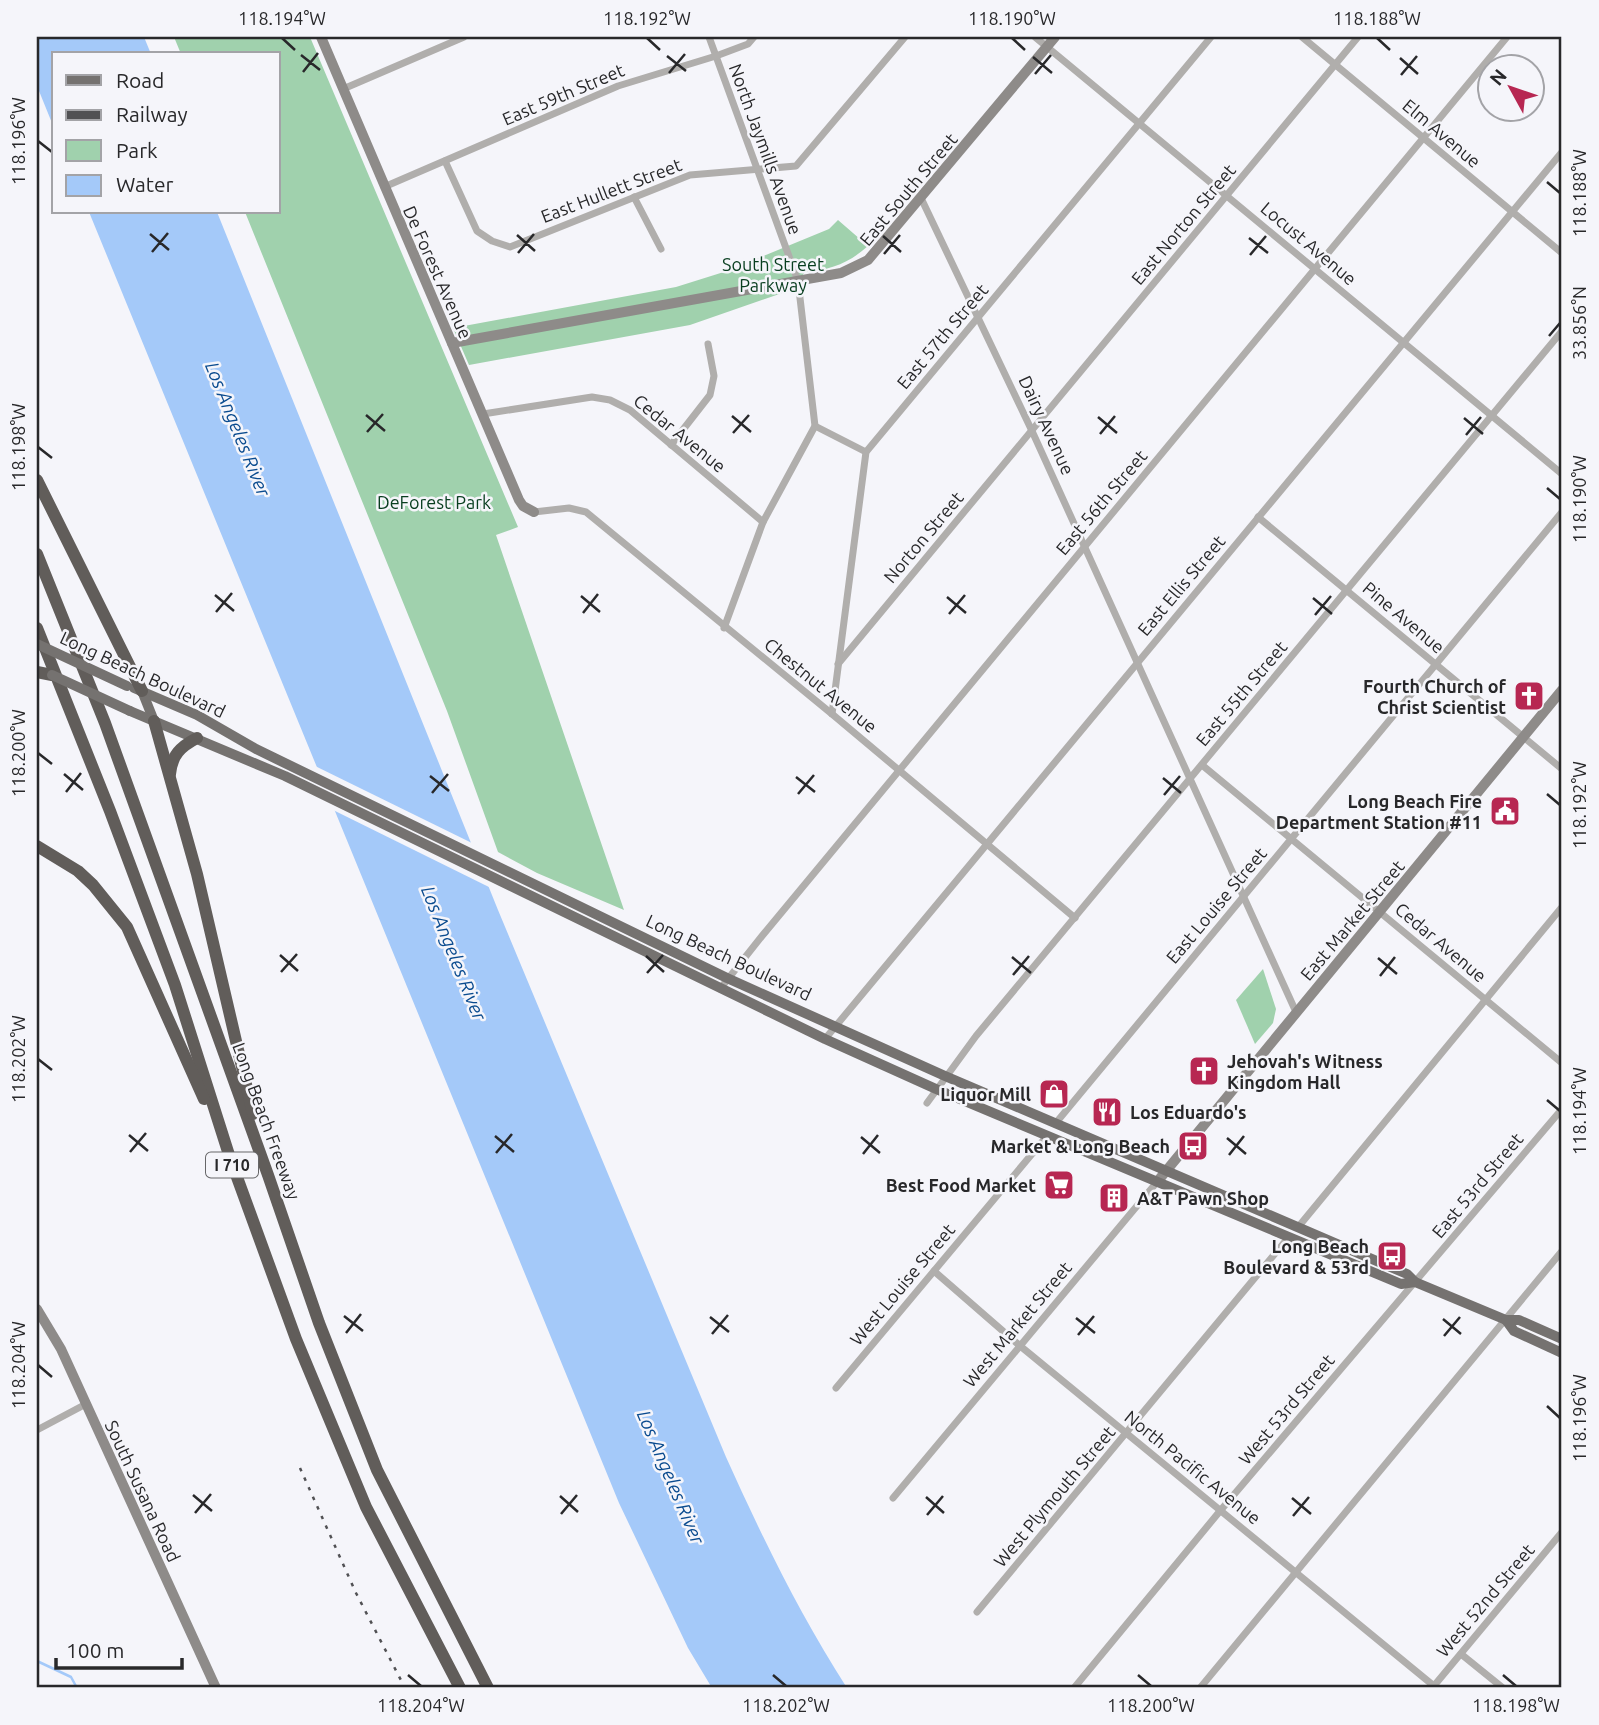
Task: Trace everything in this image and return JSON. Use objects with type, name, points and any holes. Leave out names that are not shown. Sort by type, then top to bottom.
[{"type":"highway","points":[[37,480],[142,691]]},
{"type":"highway","name":"Long Beach Freeway","points":[[37,554],[105,723],[319,1323],[377,1471],[488,1688]]},
{"type":"highway","name":"I 710","points":[[37,628],[175,985],[230,1158],[296,1339],[366,1507],[460,1688]]},
{"type":"highway","points":[[37,670],[52,675]]},
{"type":"highway","points":[[154,721],[197,874],[210,939],[268,1175]]},
{"type":"highway","points":[[170,782],[173,758],[181,747],[197,738]]},
{"type":"highway","points":[[37,846],[78,871],[127,927],[230,1158]]},
{"type":"main road","name":"Long Beach Boulevard","points":[[37,644],[43,650],[197,715],[288,771],[635,947],[825,1039],[936,1089],[1288,1238],[1401,1284],[1415,1282]]},
{"type":"main road","name":"Long Beach Boulevard","points":[[52,675],[154,721],[288,771],[727,978],[945,1076],[1299,1226],[1407,1274],[1415,1282],[1506,1320],[1519,1321],[1562,1339]]},
{"type":"main road","points":[[142,691],[154,721]]},
{"type":"main road","name":"Long Beach Boulevard","points":[[1506,1320],[1514,1331],[1562,1353]]},
{"type":"street","name":"De Forest Avenue","points":[[321,37],[523,506],[534,512]]},
{"type":"street","points":[[343,89],[464,37]]},
{"type":"street","name":"North Jaymills Avenue","points":[[709,37],[798,281],[815,426]]},
{"type":"street","name":"East 59th Street","points":[[384,187],[618,86],[716,56],[748,44],[754,37]]},
{"type":"street","name":"East Hullett Street","points":[[445,161],[477,231],[492,241],[510,247],[691,175],[796,166],[905,37]]},
{"type":"street","name":"Locust Avenue","points":[[1035,37],[1562,474]]},
{"type":"street","name":"East South Street","points":[[452,343],[841,273],[869,260],[1055,37]]},
{"type":"street","name":"East 57th Street","points":[[866,452],[1211,37]]},
{"type":"street","name":"Elm Avenue","points":[[1302,37],[1562,253]]},
{"type":"street","name":"East Norton Street","points":[[1032,431],[1358,37]]},
{"type":"street","name":"East 56th Street","points":[[720,989],[1507,37]]},
{"type":"street","name":"East Ellis Street","points":[[825,1039],[1562,152]]},
{"type":"street","points":[[634,197],[661,248]]},
{"type":"street","name":"Dairy Avenue","points":[[921,198],[1085,546],[1296,1012]]},
{"type":"street","name":"East 55th Street","points":[[927,1103],[945,1076],[1074,918],[1562,331]]},
{"type":"street","points":[[671,445],[710,395],[714,376],[708,344]]},
{"type":"street","name":"Cedar Avenue","points":[[483,414],[582,398],[610,400],[630,411],[763,522]]},
{"type":"street","points":[[724,628],[763,522],[815,426],[866,452],[832,714]]},
{"type":"street","name":"Norton Street","points":[[838,664],[1032,431]]},
{"type":"street","name":"Chestnut Avenue","points":[[534,512],[569,508],[586,512],[1074,918]]},
{"type":"street","name":"East Louise Street","points":[[1055,1124],[1562,512]]},
{"type":"street","name":"Pine Avenue","points":[[1258,517],[1562,769]]},
{"type":"street","name":"East Market Street","points":[[1166,1171],[1562,690]]},
{"type":"street","name":"Cedar Avenue","points":[[1202,765],[1562,1063]]},
{"type":"street","points":[[1299,1226],[1562,907]]},
{"type":"street","name":"East 53rd Street","points":[[1415,1282],[1562,1109]]},
{"type":"street","name":"West Louise Street","points":[[836,1388],[1047,1136]]},
{"type":"street","name":"West Market Street","points":[[893,1498],[1166,1171]]},
{"type":"street","name":"West Plymouth Street","points":[[977,1612],[1288,1238]]},
{"type":"street","points":[[1200,1688],[1562,1251]]},
{"type":"street","name":"North Pacific Avenue","points":[[934,1271],[1019,1345],[1433,1687]]},
{"type":"street","name":"West 53rd Street","points":[[1074,1688],[1415,1282]]},
{"type":"street","name":"South Susana Road","points":[[37,1309],[61,1349],[216,1688]]},
{"type":"street","points":[[37,1430],[86,1404]]},
{"type":"street","name":"West 52nd Street","points":[[1433,1687],[1562,1532]]},
{"type":"street","points":[[1461,1654],[1503,1688]]},
{"type":"green space","name":"DeForest Park","points":[[174,37],[310,37],[518,527],[496,535],[624,910],[537,873],[498,852],[447,711],[246,214],[280,214],[280,52],[180,52]]},
{"type":"green space","name":"South Street Parkway","points":[[838,220],[868,246],[839,265],[805,272],[791,290],[690,325],[469,365],[453,328],[676,287],[727,271],[829,229]]},
{"type":"green space","points":[[1263,969],[1276,1009],[1273,1023],[1255,1044],[1236,1000]]},
{"type":"water","points":[[37,37],[144,37],[150,52],[52,52],[52,123],[37,86]]},
{"type":"water","name":"Los Angeles River","points":[[90,214],[218,214],[498,910],[726,1457],[782,1575],[847,1688],[712,1688],[688,1648],[619,1503]]},
{"type":"pier","points":[[311,764],[476,845],[493,889],[329,808]]},
{"type":"waterway","points":[[37,1661],[71,1677],[77,1688]]},
{"type":"railway","points":[[300,1468],[356,1593],[405,1688]]},
{"type":"place","name":"Fourth Church of Christ Scientist","points":[[1529,696]]},
{"type":"place","name":"Long Beach Fire Department Station #11","points":[[1505,811]]},
{"type":"place","name":"Jehovah's Witness Kingdom Hall","points":[[1204,1071]]},
{"type":"place","name":"Liquor Mill","points":[[1054,1094]]},
{"type":"place","name":"Los Eduardo's","points":[[1107,1112]]},
{"type":"place","name":"Market & Long Beach","points":[[1193,1146]]},
{"type":"place","name":"Best Food Market","points":[[1059,1185]]},
{"type":"place","name":"A&T Pawn Shop","points":[[1114,1198]]},
{"type":"place","name":"Long Beach Boulevard & 53rd","points":[[1392,1256]]}]
